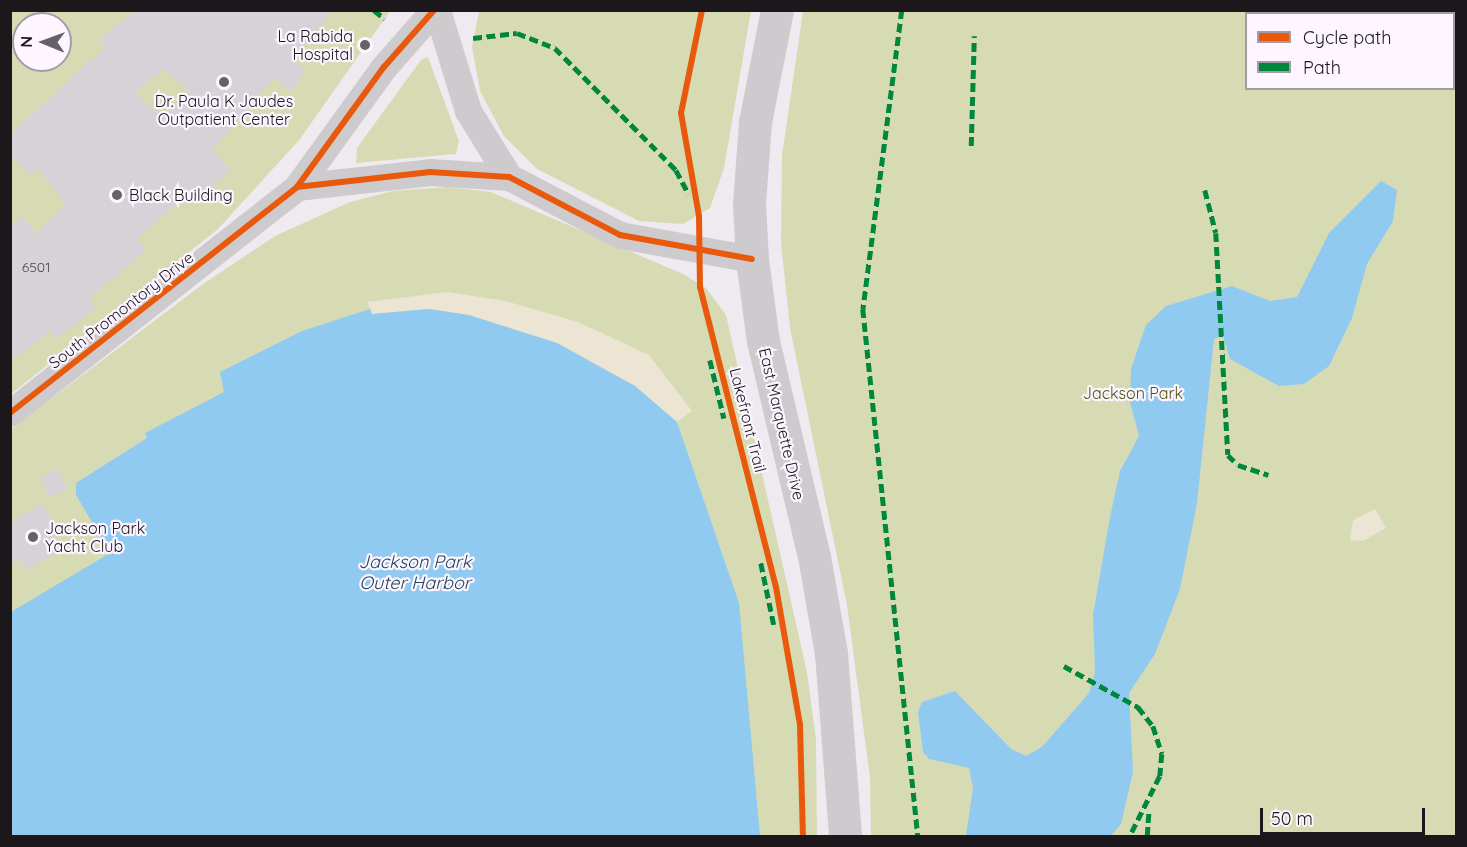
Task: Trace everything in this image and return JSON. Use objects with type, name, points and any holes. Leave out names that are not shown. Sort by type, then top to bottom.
[{"type":"main road","name":"East Marquette Drive","points":[[777,10],[755,122],[749,204],[752,259],[763,341],[814,556],[831,653],[845,837]]},
{"type":"street","points":[[436,10],[468,111],[509,177]]},
{"type":"street","name":"South Promontory Drive","points":[[10,413],[297,187],[384,67],[436,10]]},
{"type":"street","points":[[297,187],[430,172],[509,177],[620,235],[752,259]]},
{"type":"green space","points":[[11,11],[390,11],[300,139],[218,229],[11,394]]},
{"type":"green space","points":[[479,11],[751,11],[724,168],[710,208],[683,224],[639,221],[537,169],[504,136],[480,91],[472,47]]},
{"type":"green space","name":"Jackson Park","points":[[803,11],[1456,11],[1456,836],[871,836],[870,778],[847,605],[790,328],[781,243],[782,156]]},
{"type":"green space","points":[[428,57],[459,141],[456,154],[356,163],[357,148],[421,60]]},
{"type":"green space","name":"Jackson Park Outer Harbor","points":[[447,187],[491,192],[683,274],[706,288],[726,315],[807,672],[816,740],[817,836],[11,836],[10,430],[203,284],[275,236],[350,202],[393,191]]},
{"type":"sand","points":[[447,292],[505,301],[578,322],[649,355],[692,411],[677,422],[635,386],[557,343],[469,315],[429,309],[372,314],[367,302]]},
{"type":"sand","points":[[1375,509],[1386,528],[1363,541],[1350,540],[1353,520]]},
{"type":"water","points":[[1381,181],[1397,190],[1393,221],[1367,264],[1352,318],[1329,366],[1304,384],[1279,386],[1230,359],[1223,336],[1214,339],[1197,503],[1180,589],[1155,654],[1129,693],[1133,772],[1121,824],[1111,836],[966,836],[973,788],[969,768],[929,759],[923,752],[918,712],[922,702],[955,691],[1011,749],[1026,756],[1042,747],[1089,693],[1095,672],[1093,615],[1110,517],[1120,471],[1139,436],[1130,402],[1131,369],[1146,325],[1166,306],[1232,286],[1270,301],[1297,297],[1329,233]]},
{"type":"water","name":"Jackson Park Outer Harbor","points":[[370,309],[372,314],[429,309],[469,315],[557,343],[635,386],[677,422],[739,603],[760,836],[11,836],[11,612],[110,553],[76,495],[76,483],[147,438],[145,433],[224,392],[220,372],[302,331]]},
{"type":"building","points":[[136,10],[333,10],[292,60],[306,71],[290,92],[274,78],[212,150],[231,170],[199,199],[191,190],[137,239],[146,250],[89,299],[96,308],[56,339],[50,331],[10,362],[10,226],[23,217],[36,234],[66,204],[38,169],[31,176],[10,154],[10,135],[105,47],[99,40]],"holes":[[[163,69],[190,92],[162,117],[135,93]]]},
{"type":"building","points":[[57,469],[68,488],[50,498],[40,478]]},
{"type":"building","name":"Jackson Park Yacht Club","points":[[42,504],[60,534],[50,540],[58,552],[26,570],[19,559],[10,564],[10,522]]},
{"type":"marked path","points":[[374,10],[385,19]]},
{"type":"marked path","points":[[902,10],[863,309],[918,836]]},
{"type":"marked path","points":[[473,38],[517,33],[555,48],[676,170],[689,194]]},
{"type":"marked path","points":[[971,146],[974,36]]},
{"type":"marked path","points":[[1205,190],[1216,233],[1228,455],[1238,465],[1268,475]]},
{"type":"marked path","points":[[710,360],[724,418]]},
{"type":"marked path","points":[[761,563],[774,625]]},
{"type":"marked path","points":[[1064,666],[1138,707],[1153,726],[1162,754],[1160,776],[1130,836]]},
{"type":"marked path","points":[[1147,836],[1149,810]]},
{"type":"cycle path","points":[[10,413],[297,187],[384,67],[434,10]]},
{"type":"cycle path","name":"Lakefront Trail","points":[[702,10],[681,113],[699,216],[700,287],[776,587],[800,725],[803,836]]},
{"type":"cycle path","points":[[297,187],[430,172],[509,177],[620,235],[752,259]]},
{"type":"place","name":"La Rabida Hospital","points":[[365,45]]},
{"type":"place","name":"Dr. Paula K Jaudes Outpatient Center","points":[[224,82]]},
{"type":"place","name":"Black Building","points":[[117,195]]},
{"type":"place","name":"Jackson Park Yacht Club","points":[[33,537]]}]
